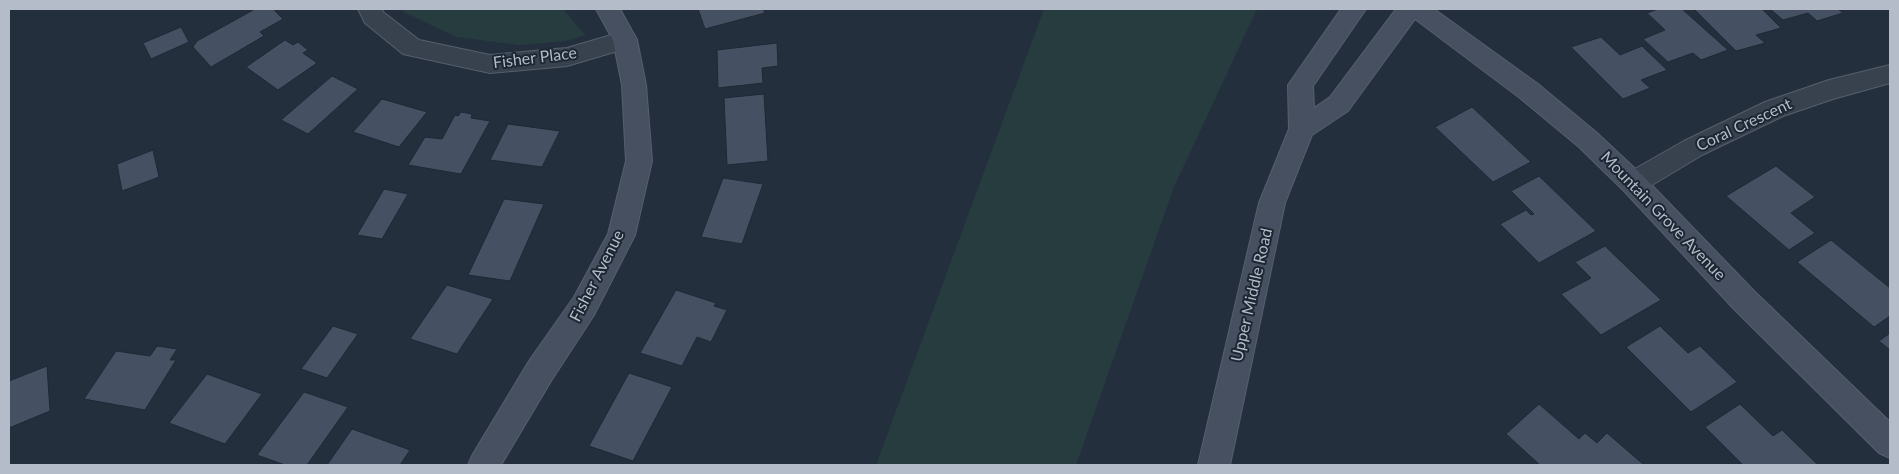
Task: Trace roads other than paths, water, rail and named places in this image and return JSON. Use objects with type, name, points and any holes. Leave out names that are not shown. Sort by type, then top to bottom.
[{"type":"street","name":"Fisher Place","points":[[370,9],[373,17],[412,48],[490,64],[567,57],[626,40]]},
{"type":"street","name":"Fisher Avenue","points":[[484,465],[540,371],[584,306],[621,235],[639,161],[634,85],[626,40],[608,9]]},
{"type":"street","name":"Upper Middle Road","points":[[1214,465],[1272,203],[1302,129],[1300,85],[1354,9]]},
{"type":"street","points":[[1302,129],[1339,104],[1410,9]]},
{"type":"street","name":"Mountain Grove Avenue","points":[[1418,9],[1529,91],[1588,140],[1633,183],[1744,300],[1890,443]]},
{"type":"street","name":"Coral Crescent","points":[[1633,183],[1693,148],[1774,109],[1829,90],[1890,74]]}]
